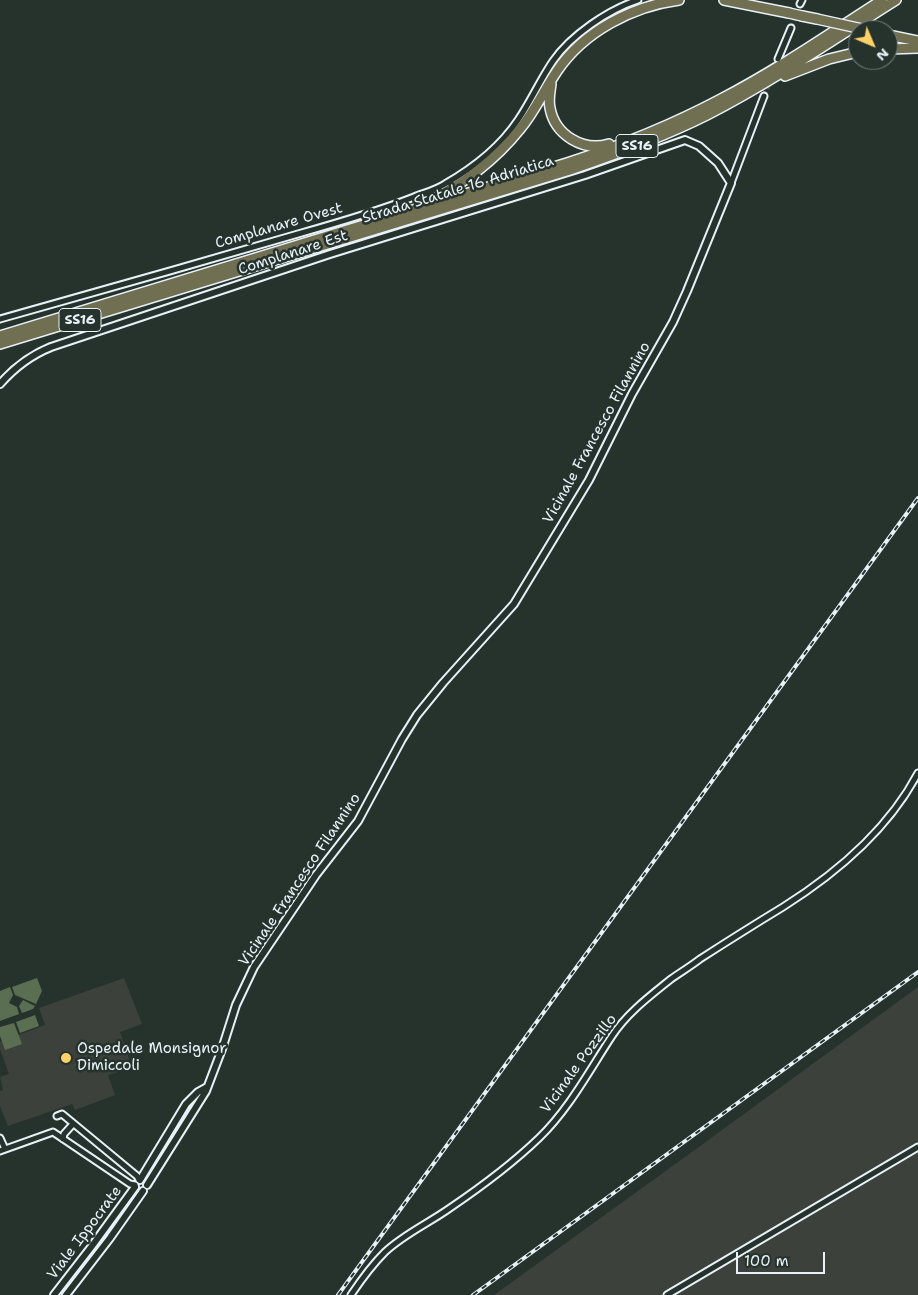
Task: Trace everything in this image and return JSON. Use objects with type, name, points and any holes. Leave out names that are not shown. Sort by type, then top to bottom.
[{"type":"highway","name":"SS16","points":[[371,224],[436,197],[482,168],[522,127],[560,66],[588,39],[605,26],[648,7],[680,0]]},
{"type":"highway","points":[[724,0],[848,26]]},
{"type":"highway","name":"Strada Statale 16 Adriatica","points":[[0,344],[161,291],[598,153],[646,135],[722,99],[759,78],[882,0]]},
{"type":"highway","name":"Strada Statale 16 Adriatica","points":[[0,336],[480,198],[610,157],[683,126],[742,96],[896,0]]},
{"type":"highway","points":[[898,36],[918,41]]},
{"type":"highway","points":[[898,49],[918,48]]},
{"type":"highway","name":"SS16","points":[[742,96],[807,66],[848,54]]},
{"type":"highway","name":"SS16","points":[[552,79],[549,101],[553,117],[565,134],[583,144],[605,145],[680,120]]},
{"type":"street","name":"Complanare Ovest","points":[[0,319],[346,220],[443,186],[466,172],[506,135],[518,120],[553,61],[566,46],[600,19],[638,0]]},
{"type":"street","points":[[778,59],[791,28]]},
{"type":"street","name":"Vicinale Francesco Filannino","points":[[207,1087],[236,1005],[254,967],[316,875],[358,821],[416,715],[514,604],[590,480],[632,394],[673,322],[731,183],[764,96]]},
{"type":"street","name":"Complanare Est","points":[[0,384],[23,362],[51,347],[330,254],[585,175],[685,140],[699,146],[718,163],[731,183]]},
{"type":"street","name":"Vicinale Pozzillo","points":[[351,1295],[360,1281],[386,1251],[490,1179],[541,1136],[569,1102],[603,1053],[613,1035],[637,1007],[673,978],[743,931],[785,906],[832,873],[885,822],[900,803],[918,773]]},
{"type":"street","name":"Viale Ippocrate","points":[[54,1295],[137,1183],[186,1104],[198,1092],[207,1087]]},
{"type":"street","name":"Viale Ippocrate","points":[[66,1295],[110,1238],[145,1188],[207,1087]]},
{"type":"street","points":[[0,1138],[3,1150],[53,1132],[130,1184],[137,1183],[137,1176],[62,1114],[57,1116]]},
{"type":"street","points":[[63,1139],[64,1134],[73,1124]]},
{"type":"street","points":[[667,1295],[918,1147]]},
{"type":"street","name":"Viale Ippocrate","points":[[137,1183],[145,1181],[145,1188]]},
{"type":"street","name":"Viale Ippocrate","points":[[137,1183],[137,1190],[145,1188]]},
{"type":"shaded area","name":"Ospedale Monsignor Dimiccoli","points":[[124,978],[142,1024],[120,1032],[132,1068],[108,1075],[115,1095],[75,1110],[72,1104],[8,1126],[0,1106],[0,1091],[3,1090],[0,1077],[9,1074],[0,1049],[0,1042],[45,1025],[39,1008]]},
{"type":"shaded area","points":[[918,987],[918,1295],[494,1295],[696,1149]]},
{"type":"green space","points":[[37,978],[42,991],[36,1004],[15,995],[12,987]]},
{"type":"green space","points":[[10,987],[13,995],[9,1003],[17,1007],[19,1014],[0,1021],[0,991]]},
{"type":"green space","points":[[23,1000],[35,1006],[33,1009],[22,1013],[19,1006]]},
{"type":"green space","points":[[35,1015],[39,1026],[20,1033],[16,1022]]},
{"type":"green space","points":[[14,1023],[22,1044],[5,1050],[0,1036],[0,1027]]},
{"type":"tunnel","points":[[791,28],[800,4]]},
{"type":"tunnel","points":[[764,96],[770,81]]},
{"type":"railway","points":[[338,1295],[918,498]]},
{"type":"railway","points":[[473,1295],[918,972]]},
{"type":"place","name":"Ospedale Monsignor Dimiccoli","points":[[66,1058]]}]
